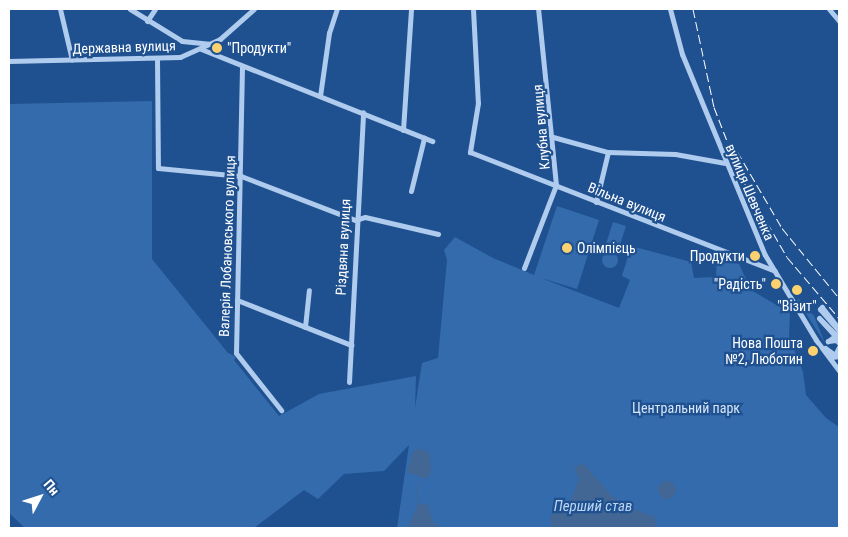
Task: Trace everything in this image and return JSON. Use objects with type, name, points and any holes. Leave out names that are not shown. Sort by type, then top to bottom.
[{"type":"street","points":[[60,9],[72,60]]},
{"type":"street","points":[[130,9],[147,21],[182,40],[209,44]]},
{"type":"street","points":[[147,21],[155,9]]},
{"type":"street","name":"Державна вулиця","points":[[9,61],[180,57],[201,50],[220,39],[254,9]]},
{"type":"street","points":[[320,96],[329,33],[337,9]]},
{"type":"street","points":[[403,130],[412,9]]},
{"type":"street","name":"Вільна вулиця","points":[[473,9],[478,103],[470,152],[775,271]]},
{"type":"street","name":"Клубна вулиця","points":[[524,268],[556,185],[553,137],[538,9]]},
{"type":"street","name":"вулиця Шевченка","points":[[670,9],[682,54],[725,163],[775,271],[816,340],[839,371]]},
{"type":"street","points":[[829,9],[839,20]]},
{"type":"street","points":[[201,50],[242,68],[363,112],[432,141]]},
{"type":"street","points":[[157,58],[158,168],[241,176],[355,220],[364,217],[438,234]]},
{"type":"street","name":"Валерія Лобановського вулиця","points":[[242,68],[236,353],[281,410]]},
{"type":"street","name":"Різдвяна вулиця","points":[[349,382],[355,220],[363,112]]},
{"type":"street","points":[[553,137],[608,152],[675,154],[725,163]]},
{"type":"street","points":[[411,191],[424,138]]},
{"type":"street","points":[[596,202],[608,152]]},
{"type":"street","points":[[305,327],[309,290]]},
{"type":"street","points":[[238,300],[351,345]]},
{"type":"street","points":[[839,331],[836,335],[819,318],[834,336],[829,343],[836,340],[839,343]]},
{"type":"street","points":[[839,347],[835,355],[824,348],[832,357],[839,356]]},
{"type":"green space","name":"Центральний парк","points":[[152,101],[152,259],[228,353],[236,357],[234,360],[279,416],[319,394],[416,376],[415,408],[422,363],[438,358],[447,260],[444,250],[455,237],[493,258],[534,275],[557,206],[599,220],[577,289],[541,278],[619,308],[630,280],[622,276],[631,246],[691,262],[694,278],[716,277],[717,256],[739,264],[751,290],[790,313],[789,336],[803,372],[806,395],[826,418],[839,427],[839,528],[397,528],[409,445],[384,471],[344,474],[318,499],[304,490],[254,528],[25,528],[9,513],[9,104]]},
{"type":"green space","points":[[613,222],[626,226],[618,251],[605,247]]},
{"type":"green space","points":[[610,252],[616,254],[618,260],[616,266],[610,268],[604,266],[602,260],[604,254]]},
{"type":"green space","points":[[799,299],[814,316],[825,343],[797,300]]},
{"type":"water","points":[[419,449],[427,451],[430,457],[431,472],[426,479],[407,472],[413,451]]},
{"type":"water","name":"Перший став","points":[[583,463],[613,497],[633,509],[655,517],[656,528],[552,528],[550,518],[556,509],[572,498],[579,478],[574,468]]},
{"type":"water","points":[[663,481],[671,481],[676,486],[674,497],[663,499],[658,494],[658,486]]},
{"type":"water","points":[[418,503],[428,505],[433,522],[441,528],[408,528]]},
{"type":"waterway","points":[[418,503],[416,489],[419,484]]},
{"type":"railway","points":[[693,9],[714,107],[741,177],[787,257],[839,318]]},
{"type":"railway","points":[[737,151],[782,228],[839,298]]},
{"type":"place","name":"\"Продукти\"","points":[[217,48]]},
{"type":"place","name":"Олімпієць","points":[[567,248]]},
{"type":"place","name":"Продукти","points":[[755,256]]},
{"type":"place","name":"\"Радість\"","points":[[776,284]]},
{"type":"place","name":"\"Візит\"","points":[[797,290]]},
{"type":"place","name":"Нова Пошта №2, Люботин","points":[[813,351]]}]
